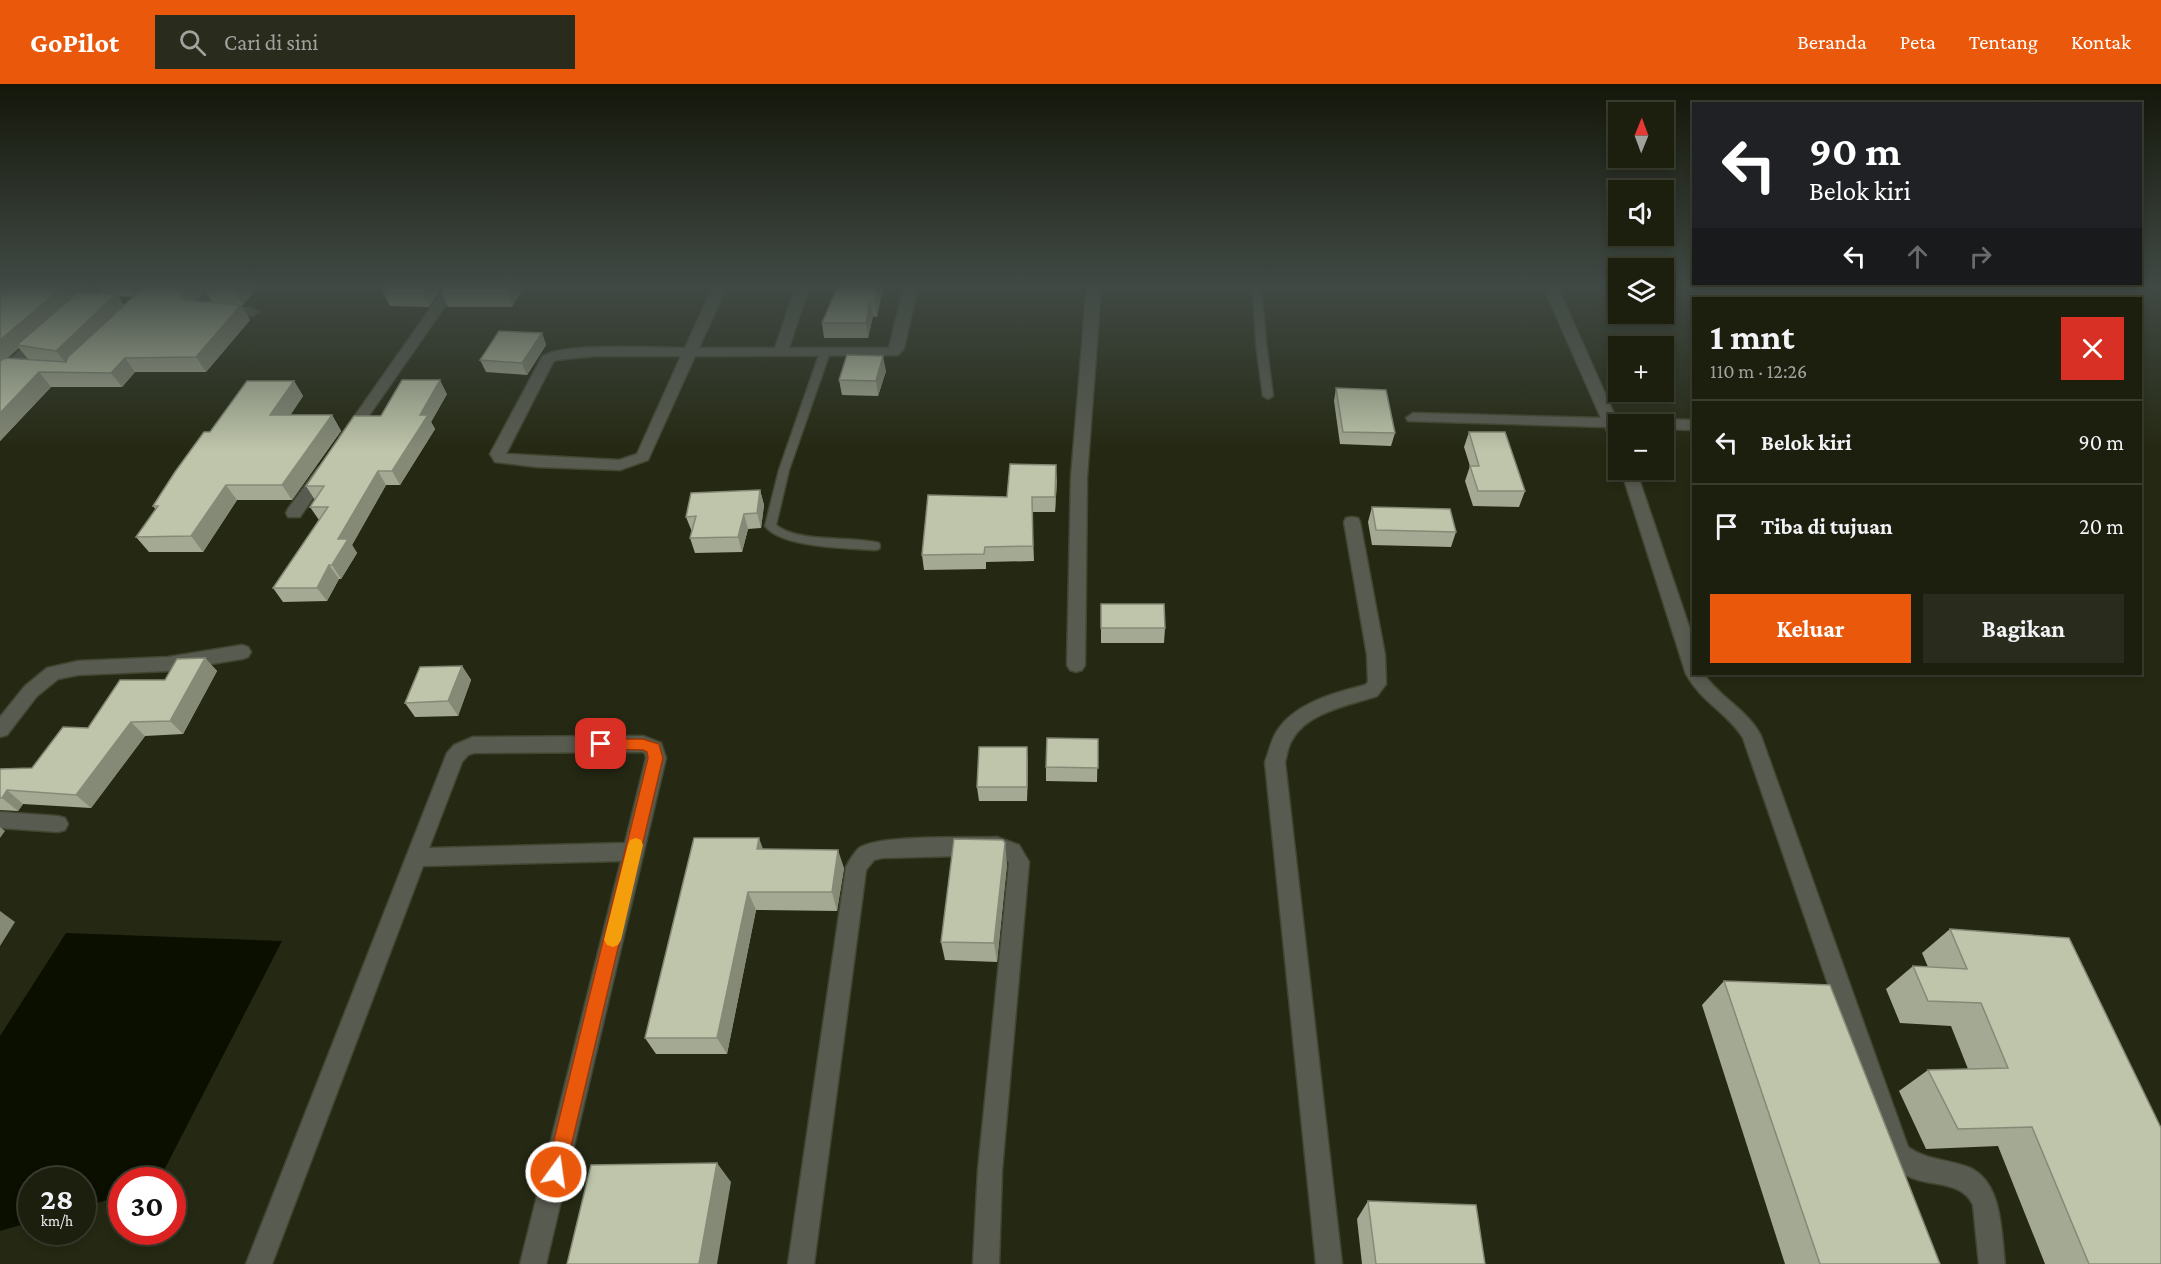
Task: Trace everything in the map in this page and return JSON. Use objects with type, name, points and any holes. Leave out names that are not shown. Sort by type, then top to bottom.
[{"type":"street","points":[[0,376],[5,364],[36,341]]},
{"type":"street","points":[[294,513],[414,341]]},
{"type":"street","points":[[695,341],[689,353],[643,457],[620,465],[537,462],[500,458],[498,454],[544,366],[552,356],[594,352],[689,353],[895,352],[898,341]]},
{"type":"street","points":[[781,351],[784,341]]},
{"type":"street","points":[[1076,665],[1079,477],[1090,341]]},
{"type":"street","points":[[1575,341],[1609,414]]},
{"type":"street","points":[[5,364],[30,367]]},
{"type":"street","points":[[1413,418],[1608,423]]},
{"type":"street","points":[[1674,425],[1692,425]]},
{"type":"street","points":[[1631,480],[1692,663]]},
{"type":"street","points":[[1329,1264],[1275,762],[1283,737],[1296,721],[1336,699],[1371,691],[1377,684],[1376,655],[1352,522]]},
{"type":"street","points":[[0,730],[31,691],[53,673],[78,668],[168,664],[242,652]]},
{"type":"street","points":[[1696,675],[1707,694],[1742,722],[1752,736],[1899,1155],[1915,1167],[1965,1178],[1979,1191],[1985,1205],[1992,1264]]},
{"type":"street","points":[[259,1264],[454,758],[461,750],[473,745],[643,744],[654,748],[656,758],[533,1264]]},
{"type":"street","points":[[0,820],[58,824]]},
{"type":"street","points":[[801,1264],[856,867],[867,854],[882,849],[997,846],[1012,851],[1019,862],[990,1170],[986,1264]]},
{"type":"street","points":[[417,857],[634,852]]},
{"type":"lane","points":[[1261,341],[1268,396]]},
{"type":"lane","points":[[825,352],[784,470],[770,526],[772,531],[778,533],[875,546]]},
{"type":"shaded area","points":[[66,933],[282,941],[166,1167],[108,1167],[108,1200],[96,1203],[96,1167],[18,1167],[18,1226],[0,1231],[0,1036]]},
{"type":"building","points":[[22,341],[66,341],[56,351],[17,345]]},
{"type":"building","points":[[85,341],[210,341],[196,357],[125,358],[111,373],[39,372],[0,413],[0,361],[5,358],[66,362],[68,357]]},
{"type":"building","points":[[492,341],[537,341],[522,363],[480,360]]},
{"type":"building","points":[[847,355],[883,356],[876,381],[839,380]]},
{"type":"building","points":[[402,380],[440,380],[420,415],[428,415],[392,471],[378,471],[338,539],[348,539],[332,565],[329,565],[317,588],[273,588],[328,507],[310,507],[324,486],[306,486],[354,416],[381,416]]},
{"type":"building","points":[[247,381],[294,381],[270,415],[332,415],[282,485],[226,485],[191,536],[136,537],[158,506],[153,506],[175,472],[204,432],[210,432]]},
{"type":"building","points":[[1336,388],[1386,390],[1395,433],[1343,432]]},
{"type":"building","points":[[1469,432],[1505,432],[1525,491],[1478,491],[1470,466],[1479,466]]},
{"type":"building","points":[[1010,464],[1056,465],[1055,497],[1032,497],[1033,546],[985,547],[984,554],[922,555],[928,495],[1007,497]]},
{"type":"building","points":[[760,490],[757,513],[744,514],[738,537],[690,538],[696,516],[686,517],[691,493]]},
{"type":"building","points":[[1372,507],[1450,509],[1456,532],[1376,530]]},
{"type":"building","points":[[1101,604],[1164,604],[1165,628],[1101,628]]},
{"type":"building","points":[[205,658],[170,721],[131,722],[76,795],[7,790],[0,798],[0,769],[32,768],[63,727],[88,728],[120,680],[165,680],[177,659]]},
{"type":"building","points":[[462,666],[448,701],[405,703],[420,667]]},
{"type":"building","points":[[1047,738],[1098,739],[1098,768],[1046,767]]},
{"type":"building","points":[[979,747],[1027,747],[1027,787],[977,787]]},
{"type":"building","points":[[694,838],[759,838],[757,849],[838,850],[832,892],[748,892],[717,1038],[645,1038]]},
{"type":"building","points":[[954,839],[1003,840],[1005,843],[994,943],[941,942]]},
{"type":"building","points":[[1950,929],[2069,938],[2161,1128],[2161,1264],[2089,1264],[2032,1127],[1958,1129],[1928,1070],[2008,1068],[1981,1003],[1928,1001],[1913,966],[1967,969]]},
{"type":"building","points":[[1724,981],[1830,985],[1940,1264],[1820,1264]]},
{"type":"building","points":[[717,1163],[699,1264],[567,1264],[591,1165]]},
{"type":"building","points":[[1368,1201],[1476,1205],[1485,1264],[1376,1264]]},
{"type":"slow traffic","points":[[613,940],[636,845]]},
{"type":"route","points":[[556,1172],[656,758],[654,748],[643,744],[601,744]]}]
